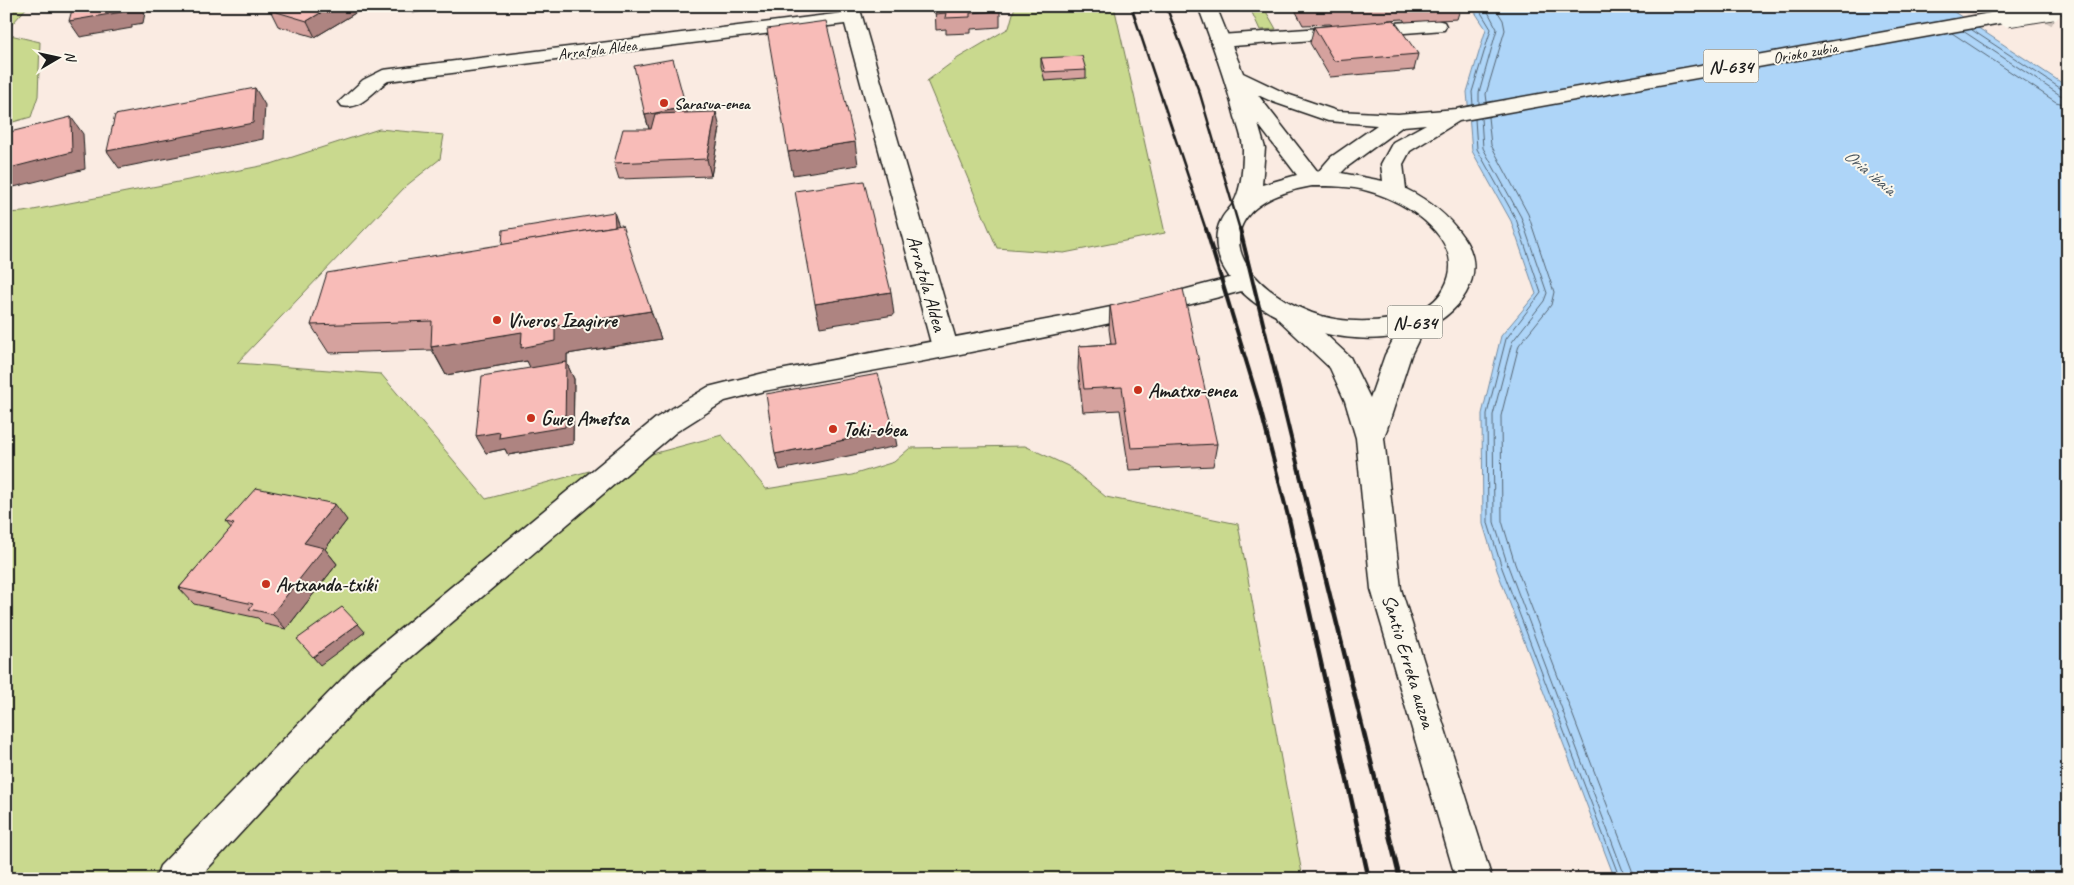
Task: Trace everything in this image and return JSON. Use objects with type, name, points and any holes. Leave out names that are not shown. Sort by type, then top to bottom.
[{"type":"main road","name":"N-634","points":[[1206,6],[1234,76],[1254,148],[1252,181],[1245,204]]},
{"type":"main road","name":"Orioko zubia","points":[[1456,116],[2060,8]]},
{"type":"main road","name":"Arratola Aldea","points":[[350,102],[370,84],[383,76],[851,12],[945,346]]},
{"type":"main road","points":[[1220,42],[1437,26]]},
{"type":"main road","name":"N-634","points":[[1234,76],[1280,98],[1335,117],[1398,120],[1456,116]]},
{"type":"main road","name":"N-634","points":[[1234,76],[1282,144],[1319,179]]},
{"type":"main road","name":"N-634","points":[[1395,193],[1392,164],[1401,146],[1456,116]]},
{"type":"main road","points":[[1319,179],[1338,162],[1398,120]]},
{"type":"main road","name":"N-634","points":[[1319,179],[1353,181],[1395,193],[1423,207],[1437,219],[1449,231],[1461,254],[1463,267],[1461,281],[1447,303],[1432,314],[1415,322],[1373,330],[1337,327],[1310,322],[1286,312],[1260,296],[1244,282],[1231,262],[1227,241],[1228,228],[1234,215],[1245,204],[1269,189],[1319,179]]},
{"type":"main road","points":[[173,879],[365,677],[666,425],[717,394],[764,382],[1136,310],[1244,282]]},
{"type":"main road","name":"Santio Erreka auzoa","points":[[1286,312],[1341,363],[1358,400],[1370,438],[1386,589],[1474,879]]},
{"type":"main road","name":"Santio Erreka auzoa","points":[[1370,438],[1398,355],[1415,322]]},
{"type":"green space","points":[[6,6],[28,6],[6,31]]},
{"type":"green space","points":[[1015,6],[1114,6],[1165,233],[1064,253],[997,248],[927,81],[958,58],[1009,28]]},
{"type":"green space","points":[[1249,6],[1263,6],[1276,29],[1260,30]]},
{"type":"green space","points":[[6,34],[40,42],[38,96],[31,117],[6,124]]},
{"type":"green space","points":[[379,129],[444,135],[440,159],[406,186],[237,363],[381,374],[486,499],[722,435],[766,489],[852,475],[894,462],[910,448],[1025,446],[1068,466],[1106,497],[1238,524],[1303,879],[6,879],[6,213],[23,212],[271,164]]},
{"type":"water","name":"Oria ibaia","points":[[1471,6],[1945,6],[2068,87],[2068,879],[1615,879],[1497,570],[1483,524],[1482,414],[1501,336],[1536,294],[1511,221],[1472,151],[1467,92],[1486,29]]},
{"type":"building","points":[[73,6],[133,6],[122,9],[122,12],[69,21]]},
{"type":"building","points":[[276,6],[332,6],[307,21],[270,10]]},
{"type":"building","points":[[935,6],[999,6],[1000,11],[970,13],[970,17],[945,18],[946,13],[935,14]]},
{"type":"building","points":[[1394,20],[1418,54],[1334,61],[1314,27]]},
{"type":"building","points":[[826,21],[855,142],[788,152],[767,29]]},
{"type":"building","points":[[1082,56],[1086,70],[1045,72],[1041,58]]},
{"type":"building","name":"Sarasua-enea","points":[[673,59],[686,107],[645,115],[634,66]]},
{"type":"building","points":[[255,88],[253,123],[107,151],[115,115]]},
{"type":"building","points":[[716,112],[707,159],[614,163],[623,129],[651,129],[655,114]]},
{"type":"building","points":[[71,117],[72,152],[6,169],[6,133]]},
{"type":"building","points":[[864,181],[891,292],[815,304],[795,191]]},
{"type":"building","points":[[614,212],[615,226],[502,245],[503,230]]},
{"type":"building","name":"Viveros Izagirre","points":[[622,225],[651,311],[555,326],[555,341],[521,348],[522,332],[431,347],[432,321],[311,325],[327,273]]},
{"type":"building","name":"Amatxo-enea","points":[[1183,289],[1217,444],[1131,448],[1122,387],[1084,389],[1079,346],[1116,344],[1110,306]]},
{"type":"building","name":"Gure Ametsa","points":[[566,362],[565,427],[499,438],[500,432],[476,436],[482,376]]},
{"type":"building","name":"Toki-obea","points":[[878,374],[894,430],[775,454],[766,394]]},
{"type":"building","name":"Artxanda-txiki","points":[[256,488],[335,504],[304,543],[324,548],[272,614],[249,609],[253,604],[179,588],[234,524],[226,522]]},
{"type":"building","points":[[342,607],[358,624],[313,657],[297,639]]},
{"type":"tunnel","points":[[2038,6],[2068,22]]},
{"type":"railway","points":[[1131,6],[1206,230]]},
{"type":"railway","points":[[1166,6],[1200,94],[1240,230]]},
{"type":"railway","points":[[1206,229],[1258,400],[1289,520]]},
{"type":"railway","points":[[1240,229],[1311,520]]},
{"type":"railway","points":[[1289,519],[1369,879]]},
{"type":"railway","points":[[1311,519],[1400,879]]},
{"type":"place","name":"Sarasua-enea","points":[[664,103]]},
{"type":"place","name":"Viveros Izagirre","points":[[497,320]]},
{"type":"place","name":"Amatxo-enea","points":[[1138,390]]},
{"type":"place","name":"Gure Ametsa","points":[[531,418]]},
{"type":"place","name":"Toki-obea","points":[[833,429]]},
{"type":"place","name":"Artxanda-txiki","points":[[266,584]]}]
